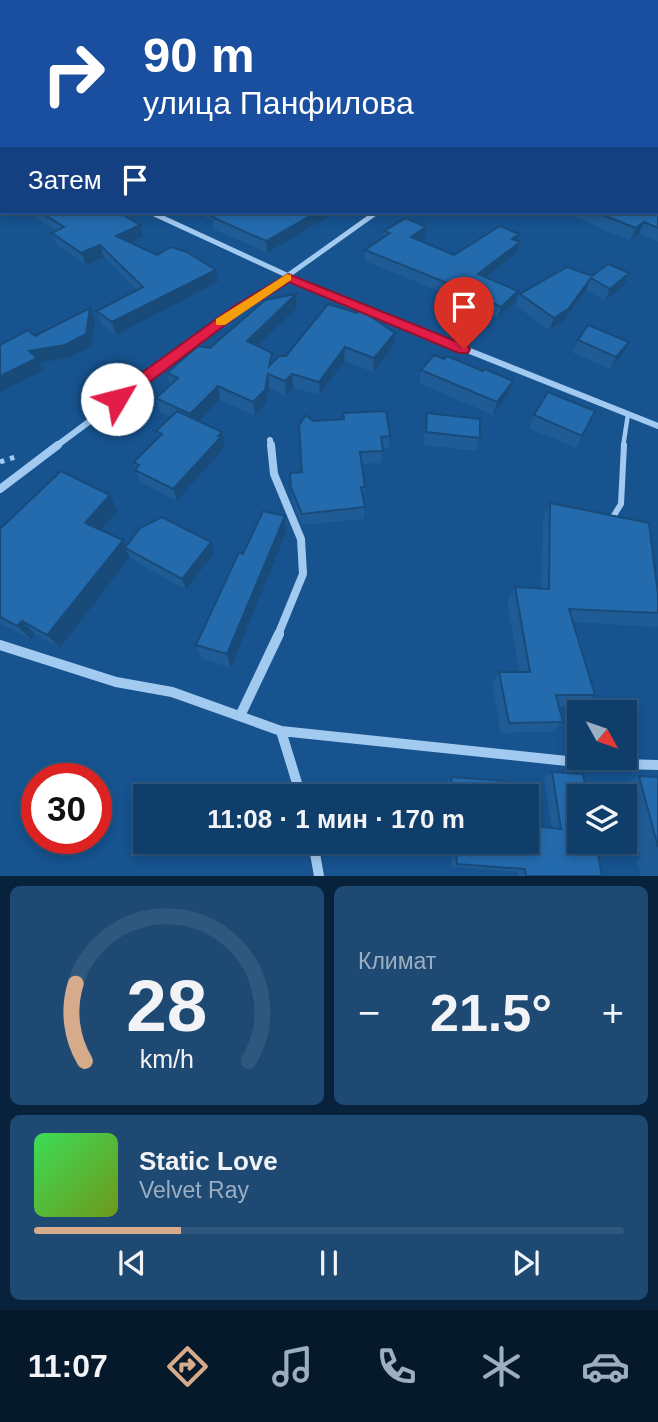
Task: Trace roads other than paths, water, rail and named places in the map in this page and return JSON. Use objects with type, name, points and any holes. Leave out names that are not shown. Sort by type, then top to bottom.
[{"type":"street","points":[[154,214],[288,277],[658,426]]},
{"type":"street","points":[[0,489],[237,310],[288,277],[374,214]]},
{"type":"street","points":[[240,716],[280,633],[303,574],[301,539],[274,474],[270,440]]},
{"type":"street","points":[[0,645],[116,682],[173,692],[281,732],[586,763],[658,765]]},
{"type":"street","points":[[281,732],[297,784]]},
{"type":"street","points":[[315,854],[319,876]]},
{"type":"lane","points":[[614,517],[621,504],[622,456],[628,414]]}]
